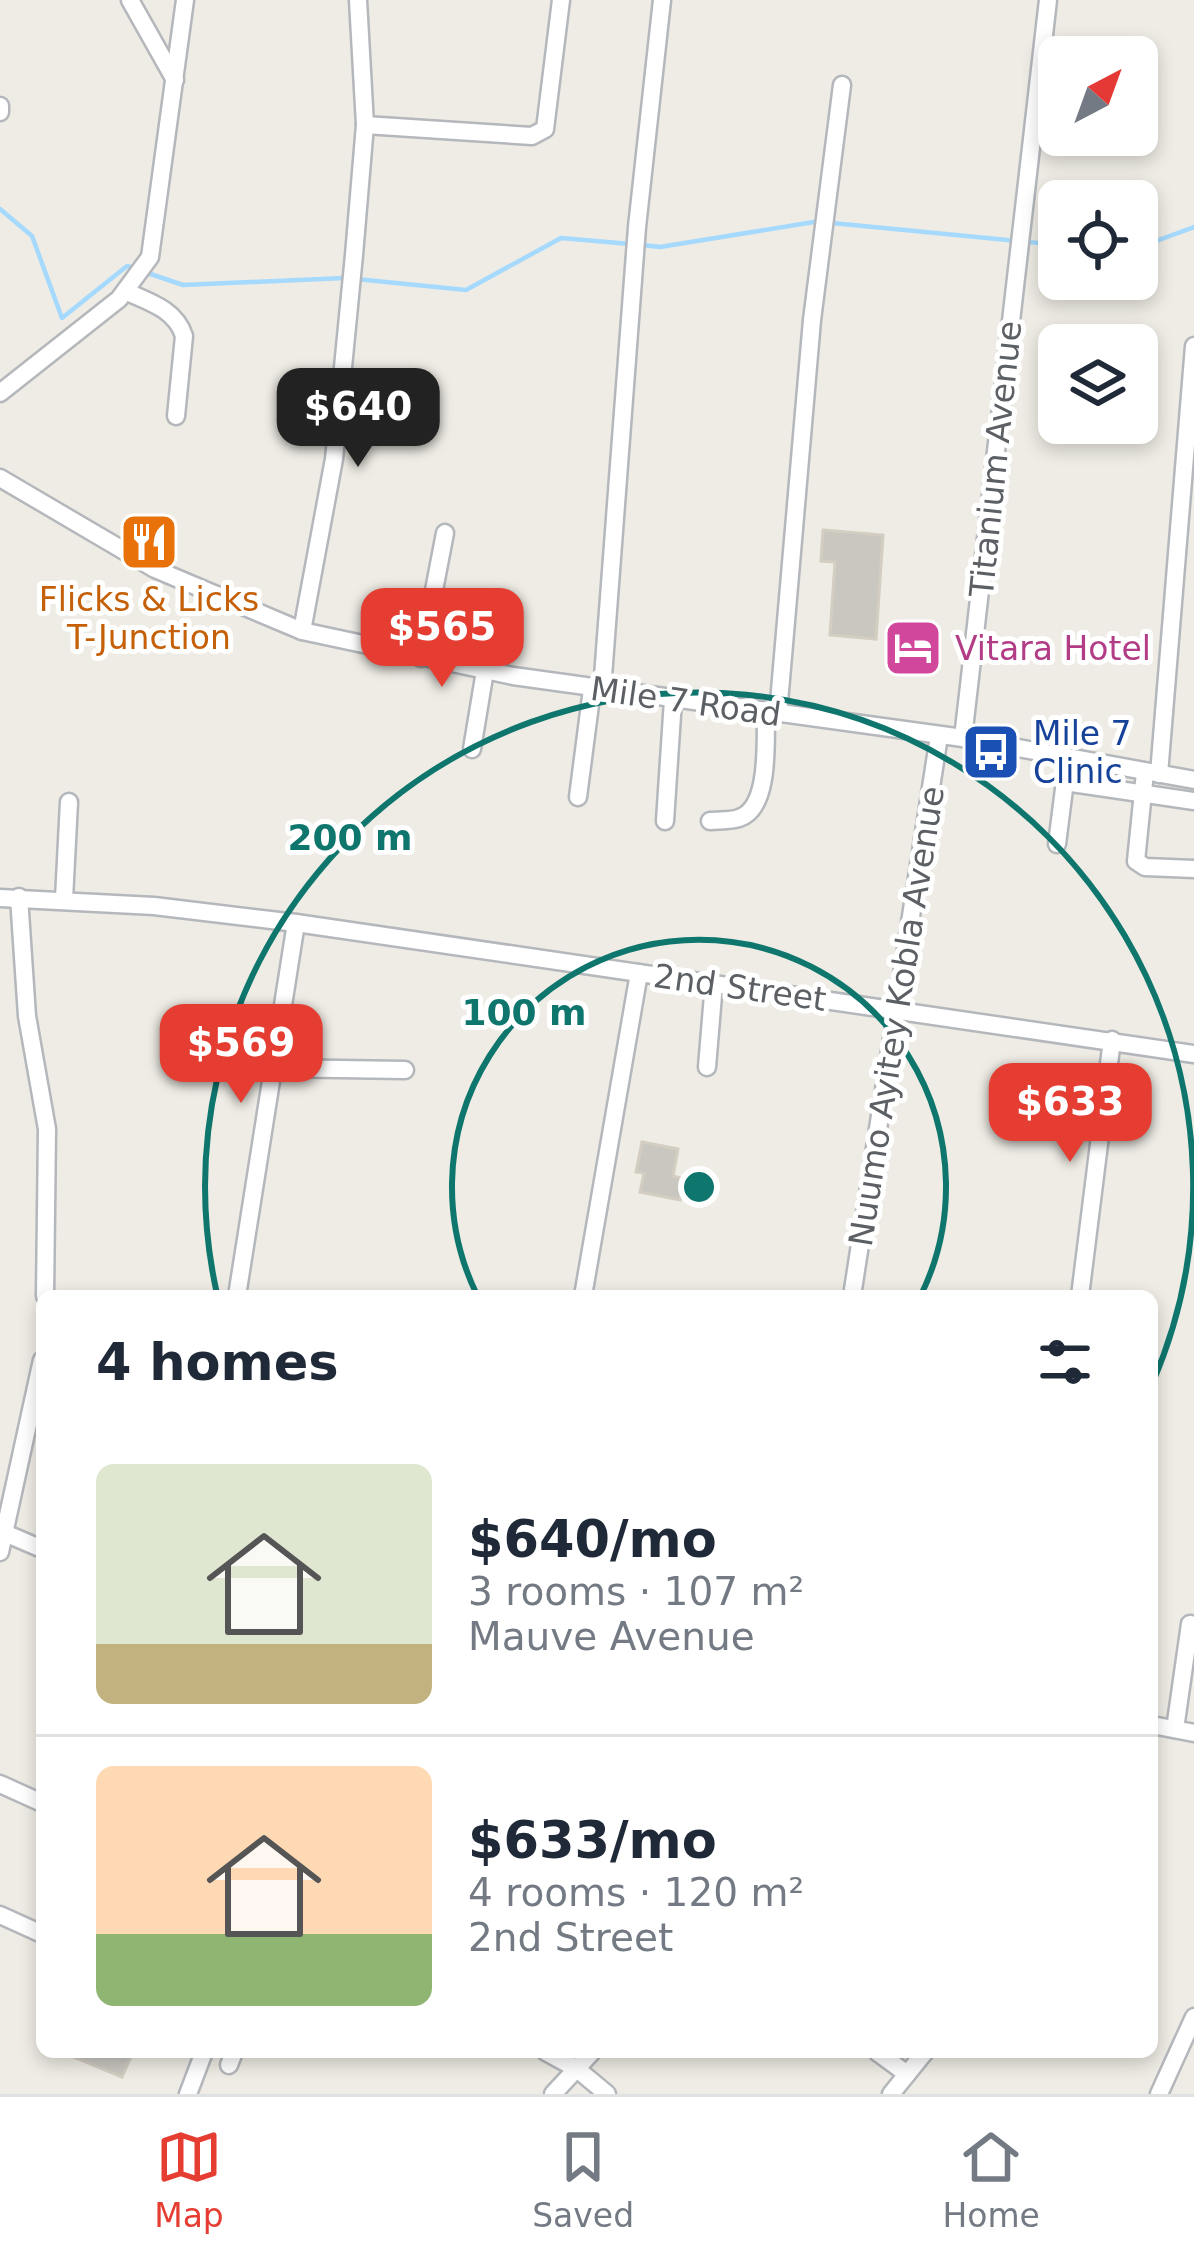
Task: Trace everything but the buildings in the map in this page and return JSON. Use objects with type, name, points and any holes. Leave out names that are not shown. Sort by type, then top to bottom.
[{"type":"street","points":[[130,0],[176,81]]},
{"type":"street","points":[[0,393],[129,289],[150,257],[185,0]]},
{"type":"street","points":[[302,631],[334,459],[354,255],[364,125],[358,0]]},
{"type":"street","points":[[364,125],[532,136],[545,129],[561,0]]},
{"type":"street","points":[[578,797],[597,690],[662,0]]},
{"type":"street","name":"Titanium Avenue","points":[[964,738],[1048,0]]},
{"type":"street","points":[[710,820],[738,819],[756,806],[762,784],[842,85]]},
{"type":"street","points":[[129,289],[180,324],[184,336],[176,416]]},
{"type":"street","points":[[1194,346],[1152,773],[1142,793],[1136,861],[1144,867],[1194,869]]},
{"type":"street","name":"Mile 7 Road","points":[[0,478],[174,579],[302,631],[597,690],[964,738],[1194,780]]},
{"type":"street","points":[[421,658],[445,532]]},
{"type":"street","points":[[472,748],[485,671]]},
{"type":"street","points":[[665,821],[673,700]]},
{"type":"street","name":"Nuumo Ayitey Kobla Avenue","points":[[853,1290],[939,736]]},
{"type":"street","points":[[1058,844],[1068,757]]},
{"type":"street","points":[[1111,788],[1114,766]]},
{"type":"street","points":[[1065,782],[1194,801]]},
{"type":"street","points":[[64,899],[69,802]]},
{"type":"street","points":[[9,897],[47,1129],[45,1290]]},
{"type":"street","name":"2nd Street","points":[[9,897],[154,905],[296,923],[1194,1054]]},
{"type":"street","points":[[238,1290],[296,923]]},
{"type":"street","points":[[584,1290],[639,973]]},
{"type":"street","points":[[707,1067],[714,983]]},
{"type":"street","points":[[1081,1290],[1112,1040]]},
{"type":"street","points":[[273,1068],[405,1070]]},
{"type":"street","points":[[0,1552],[36,1390]]},
{"type":"street","points":[[7,1534],[36,1547]]},
{"type":"street","points":[[1174,1729],[1190,1624]]},
{"type":"street","points":[[1158,1726],[1194,1733]]},
{"type":"street","points":[[0,1784],[36,1800]]},
{"type":"street","points":[[0,1915],[36,1931]]},
{"type":"street","points":[[1159,2094],[1194,2017]]},
{"type":"street","points":[[188,2094],[202,2058]]},
{"type":"street","points":[[557,2058],[607,2094]]},
{"type":"street","points":[[553,2094],[587,2058]]},
{"type":"street","points":[[885,2058],[907,2074]]},
{"type":"street","points":[[891,2094],[920,2058]]},
{"type":"waterway","points":[[0,209],[32,236],[62,318],[127,266],[183,285],[344,278]]},
{"type":"waterway","points":[[642,245],[660,247],[820,221]]},
{"type":"waterway","points":[[832,223],[1038,243]]},
{"type":"waterway","points":[[1158,240],[1194,227]]},
{"type":"waterway","points":[[356,279],[466,290],[561,238],[630,244]]},
{"type":"place","name":"Flicks & Licks T-Junction","points":[[149,542]]},
{"type":"place","name":"Vitara Hotel","points":[[913,648]]},
{"type":"place","name":"Mile 7 Clinic","points":[[991,752]]}]
